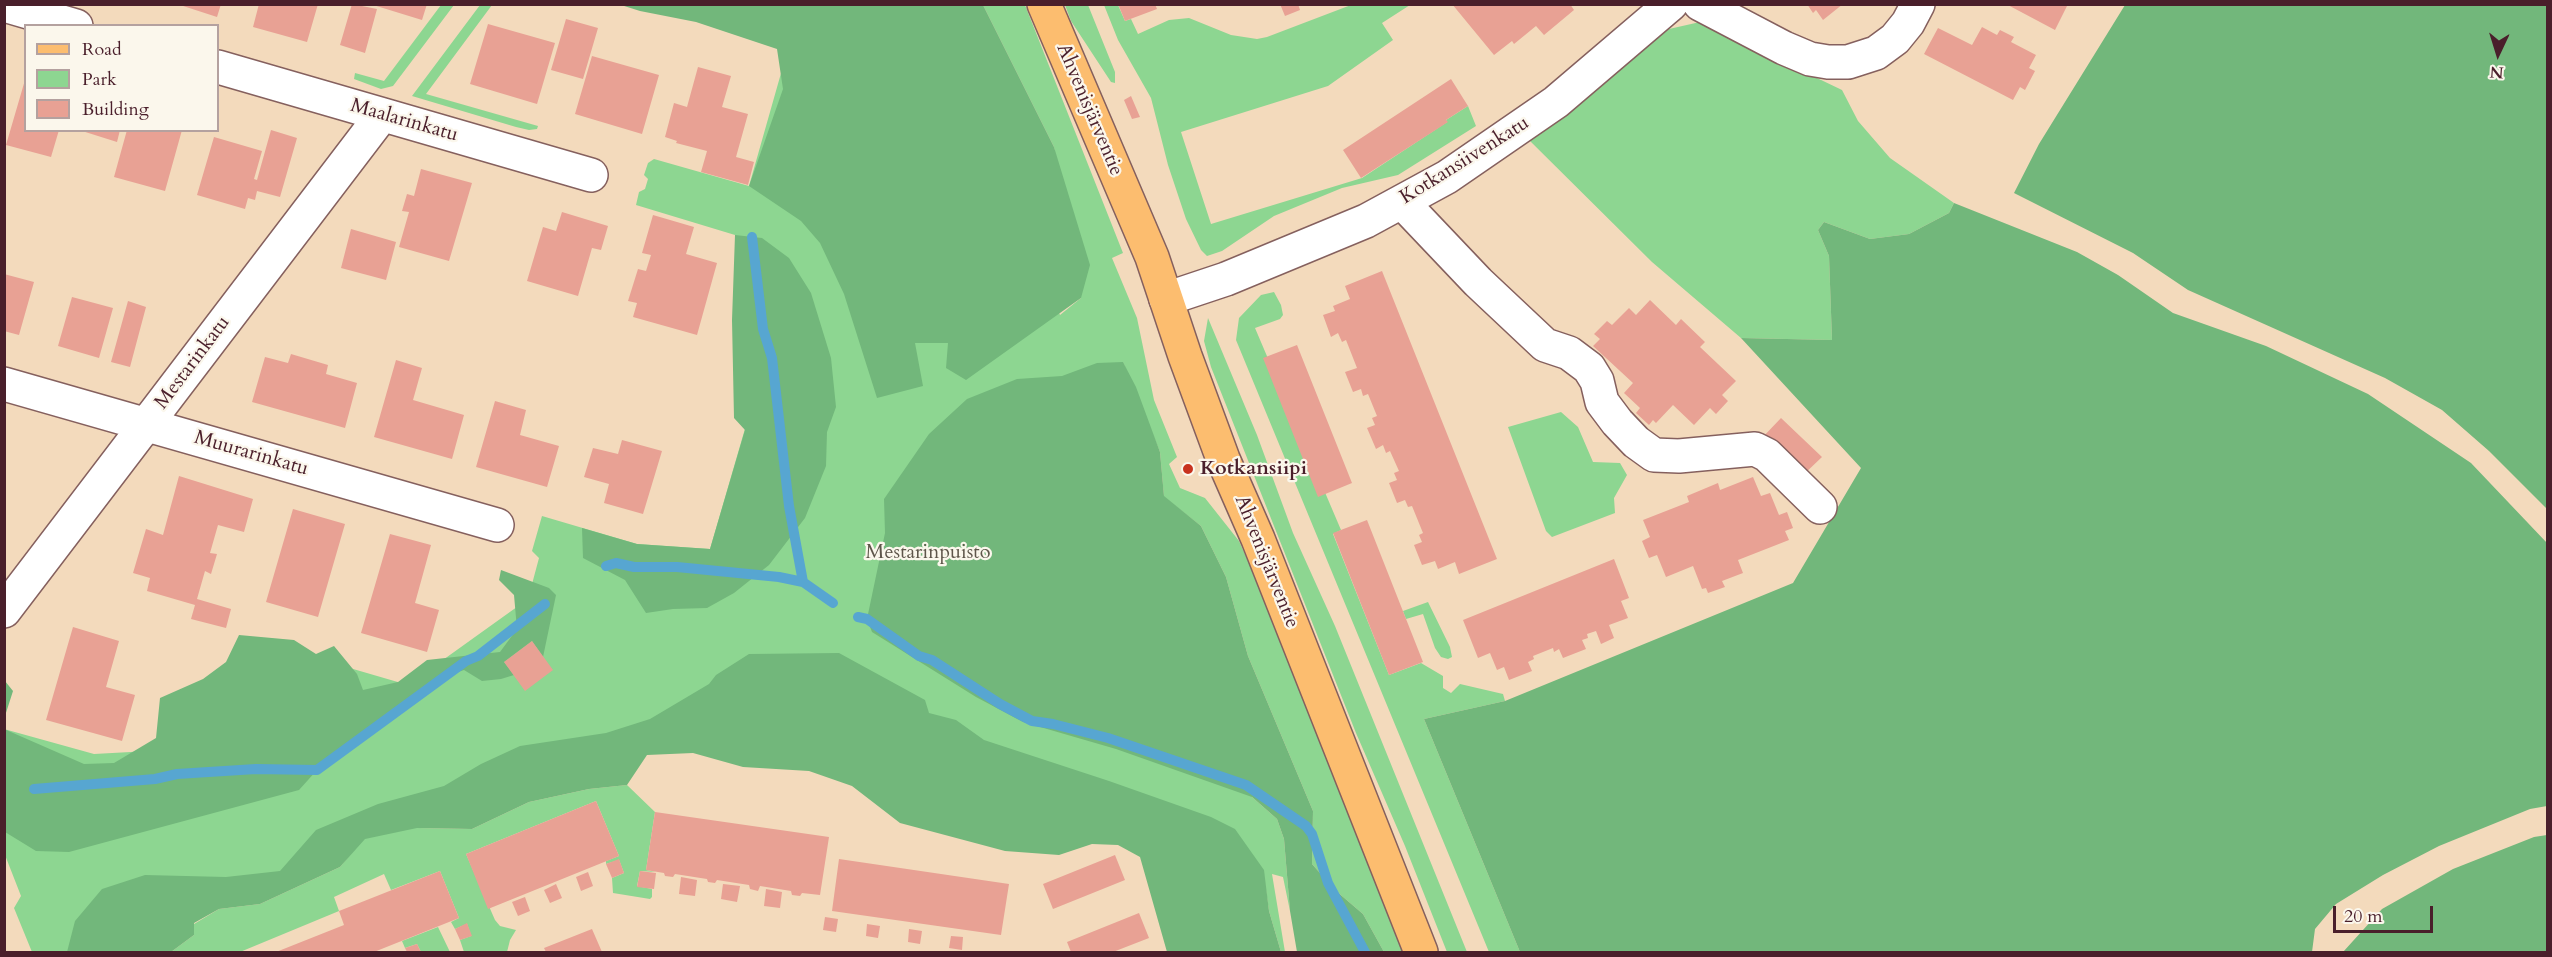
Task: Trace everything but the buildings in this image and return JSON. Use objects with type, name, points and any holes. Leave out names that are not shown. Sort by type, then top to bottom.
[{"type":"main road","name":"Ahvenisjärventie","points":[[1044,4],[1152,257],[1223,459],[1258,539],[1421,952]]},
{"type":"street","name":"Kotkansiivenkatu","points":[[1166,299],[1226,279],[1319,241],[1402,202],[1447,177],[1556,102],[1671,4]]},
{"type":"street","points":[[1700,4],[1784,48],[1809,59],[1828,62],[1848,62],[1876,53],[1895,39],[1908,23],[1918,4]]},
{"type":"street","points":[[4,5],[69,24]]},
{"type":"street","name":"Maalarinkatu","points":[[219,67],[591,175]]},
{"type":"street","name":"Mestarinkatu","points":[[4,611],[382,115]]},
{"type":"street","points":[[1402,202],[1478,282],[1545,345],[1569,353],[1589,369],[1597,381],[1602,402],[1636,442],[1654,455],[1679,456],[1755,449],[1774,461],[1820,507]]},
{"type":"street","name":"Muurarinkatu","points":[[4,384],[497,525]]},
{"type":"green space","points":[[441,5],[454,5],[393,86],[381,89],[354,79],[355,73],[384,81]]},
{"type":"green space","points":[[480,5],[492,5],[426,94],[538,126],[537,129],[516,127],[412,96]]},
{"type":"green space","points":[[621,5],[983,5],[1054,147],[1090,265],[1081,298],[966,380],[946,368],[948,343],[915,343],[923,386],[877,398],[844,294],[820,243],[801,221],[749,186],[783,89],[777,49],[696,22]]},
{"type":"green space","name":"Mestarinpuisto","points":[[935,5],[1060,315],[1081,298],[1054,147],[983,5],[1025,5],[1123,253],[1112,258],[1137,318],[1154,400],[1177,457],[1169,464],[1180,488],[1205,498],[1239,541],[1260,587],[1404,952],[1384,952],[1363,914],[1335,890],[1312,864],[1313,811],[1248,656],[1226,577],[1201,526],[1164,497],[1160,452],[1123,362],[1252,797],[1277,819],[1284,839],[1290,911],[1283,877],[1272,874],[1285,952],[1281,952],[1269,911],[1263,870],[715,709],[419,828],[472,829],[529,802],[589,789],[627,785],[655,812],[646,870],[656,872],[640,871],[637,886],[652,889],[650,899],[613,893],[612,878],[624,873],[619,860],[606,864],[606,861],[619,856],[596,801],[466,854],[495,920],[500,926],[516,930],[507,952],[464,952],[460,940],[471,936],[467,924],[455,929],[451,922],[459,918],[440,871],[391,890],[384,874],[334,897],[339,911],[240,952],[171,952],[194,935],[194,924],[219,909],[260,904],[340,867],[350,855],[106,952],[32,952],[14,908],[21,896],[5,855],[4,729],[94,754],[222,747],[336,664],[408,685],[528,599],[539,558],[532,551],[542,516],[637,544],[710,549],[751,408],[735,235],[636,205],[639,192],[645,189],[648,179],[644,175],[648,163],[654,159],[749,186],[791,38]]},
{"type":"green space","points":[[1065,5],[1088,5],[1115,72],[1115,83],[1111,82],[1071,21]]},
{"type":"green space","points":[[1104,5],[1118,5],[1125,21],[1131,19],[1138,34],[1169,20],[1189,18],[1231,35],[1257,39],[1351,5],[1410,5],[1382,23],[1393,40],[1328,86],[1181,132],[1211,224],[1362,178],[1468,106],[1476,126],[1398,175],[1342,188],[1274,216],[1222,251],[1207,256],[1201,250],[1186,219],[1168,165],[1151,98],[1118,40]]},
{"type":"green space","points":[[2125,5],[2547,5],[2547,509],[2489,451],[2442,410],[2385,378],[2188,290],[2133,253],[2014,193],[2039,144]]},
{"type":"green space","points":[[1700,22],[1842,90],[1858,121],[1890,158],[1954,203],[1949,213],[1909,234],[1870,239],[1824,222],[1818,230],[1829,256],[1832,340],[1741,338],[1652,262],[1529,140],[1669,29]]},
{"type":"green space","points":[[1954,203],[2077,252],[2118,275],[2173,313],[2266,346],[2368,394],[2471,463],[2547,543],[2547,806],[2530,809],[2439,846],[2383,875],[2336,904],[2315,929],[2312,952],[1520,952],[1424,719],[1505,701],[1793,583],[1861,468],[1741,338],[1832,340],[1829,256],[1818,230],[1824,222],[1870,239],[1909,234],[1949,213]]},
{"type":"green space","points":[[735,235],[762,238],[789,258],[811,293],[831,358],[836,407],[827,432],[826,466],[805,518],[769,565],[734,593],[707,608],[646,613],[625,580],[583,558],[582,528],[637,544],[710,549],[745,430],[734,418],[732,320]]},
{"type":"green space","points":[[1274,292],[1283,315],[1280,319],[1255,328],[1341,530],[1333,534],[1389,675],[1421,663],[1443,676],[1443,688],[1451,693],[1460,684],[1503,694],[1505,701],[1424,719],[1520,952],[1489,952],[1236,340],[1239,318],[1261,295]]},
{"type":"green space","points":[[1208,318],[1257,435],[1293,533],[1335,626],[1467,952],[1447,952],[1405,846],[1356,733],[1211,367],[1204,341]]},
{"type":"green space","points":[[1123,362],[1136,387],[1160,452],[1164,496],[1201,526],[1226,577],[1248,656],[1313,811],[1312,864],[1335,890],[1363,914],[1384,952],[1297,952],[1290,911],[1284,839],[1277,819],[1252,797],[1116,749],[1023,722],[976,697],[872,632],[867,619],[885,533],[884,499],[929,434],[967,399],[1017,379],[1062,376],[1097,363]]},
{"type":"green space","points":[[1561,412],[1578,427],[1593,462],[1620,463],[1627,475],[1614,498],[1615,513],[1552,537],[1546,531],[1508,427]]},
{"type":"green space","points":[[501,570],[549,588],[556,595],[543,657],[532,641],[504,662],[514,675],[482,681],[464,670],[452,674],[317,770],[299,790],[69,852],[36,851],[5,832],[4,729],[84,764],[114,763],[156,738],[160,698],[203,679],[226,662],[239,635],[294,640],[316,654],[334,646],[357,674],[363,690],[398,682],[427,660],[500,652],[517,629],[514,595],[499,580]]},
{"type":"green space","points":[[1428,602],[1450,647],[1452,657],[1448,659],[1441,657],[1435,648],[1423,614],[1406,619],[1403,611]]},
{"type":"green space","points":[[839,653],[925,700],[929,713],[956,720],[984,740],[1211,817],[1235,829],[1264,870],[1269,911],[1281,952],[1167,952],[1140,857],[1118,845],[1092,844],[1059,855],[1005,851],[900,823],[852,786],[809,771],[743,767],[693,753],[647,755],[627,785],[589,789],[529,802],[472,829],[417,828],[365,839],[340,867],[260,904],[219,909],[194,923],[194,935],[171,952],[67,952],[75,921],[102,889],[145,875],[226,877],[280,871],[316,830],[378,804],[444,786],[481,764],[520,746],[606,733],[650,719],[709,684],[716,675],[749,654]]},
{"type":"green space","points":[[5,681],[13,691],[5,716]]},
{"type":"green space","points":[[2547,835],[2547,952],[2343,952],[2382,909],[2453,869],[2534,837]]},
{"type":"green space","points":[[438,927],[450,952],[421,952],[417,944],[405,948],[402,941]]},
{"type":"waterway","points":[[752,237],[763,329],[772,358],[789,506],[803,582],[833,603]]},
{"type":"waterway","points":[[606,566],[616,563],[634,567],[677,567],[779,577],[803,582]]},
{"type":"waterway","points":[[34,789],[155,779],[177,774],[256,769],[317,770],[466,661],[478,656],[545,604]]},
{"type":"waterway","points":[[858,617],[867,619],[919,656],[932,660],[1000,704],[1032,721],[1108,738],[1246,785],[1306,826],[1312,834],[1328,883],[1365,952]]},
{"type":"place","name":"Kotkansiipi","points":[[1188,469]]}]
